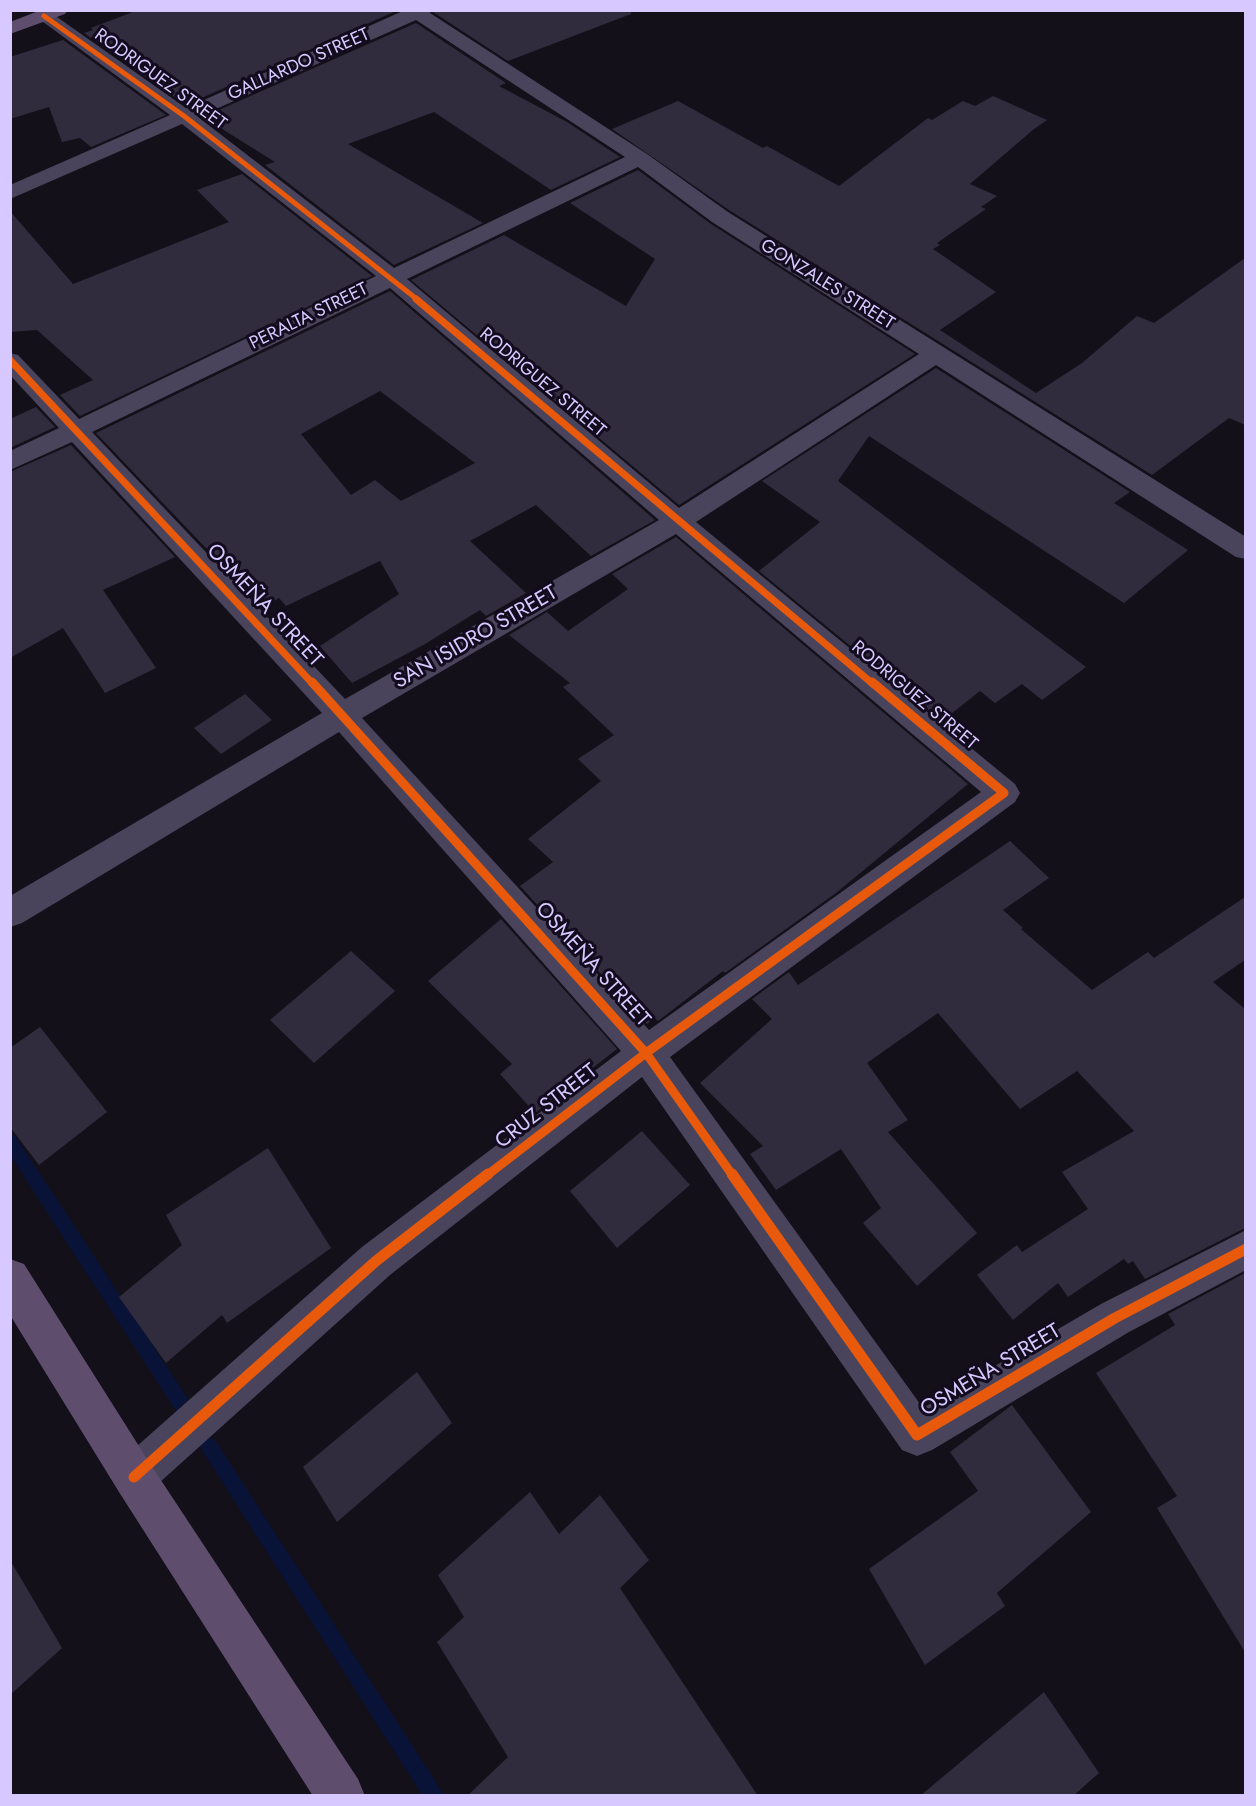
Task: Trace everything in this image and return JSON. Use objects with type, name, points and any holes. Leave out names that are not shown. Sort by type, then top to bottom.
[{"type":"main road","points":[[10,29],[52,13]]},
{"type":"main road","points":[[10,1278],[134,1476],[341,1796]]},
{"type":"street","name":"GALLARDO STREET","points":[[10,193],[418,11]]},
{"type":"street","name":"GONZALES STREET","points":[[418,11],[640,158],[720,217],[1245,550]]},
{"type":"street","name":"RODRIGUEZ STREET","points":[[52,13],[391,277],[678,521],[1004,793]]},
{"type":"street","name":"PERALTA STREET","points":[[10,462],[640,158]]},
{"type":"street","name":"SAN ISIDRO STREET","points":[[10,913],[342,715],[678,521],[936,354]]},
{"type":"street","name":"OSMEÑA STREET","points":[[10,360],[342,715],[646,1053],[917,1435],[1115,1318],[1245,1249]]},
{"type":"street","name":"CRUZ STREET","points":[[134,1476],[376,1261],[646,1053],[1004,793]]},
{"type":"building","points":[[138,10],[398,10],[186,105],[84,33],[93,30],[91,28]]},
{"type":"building","points":[[434,10],[630,10],[631,14],[508,61],[433,12]]},
{"type":"building","points":[[416,23],[506,83],[499,86],[567,122],[620,157],[551,190],[434,112],[348,144],[483,223],[394,265],[265,165],[275,162],[203,117]]},
{"type":"building","points":[[63,40],[166,115],[91,147],[80,138],[62,142],[49,107],[10,119],[10,57]]},
{"type":"building","points":[[993,96],[1047,120],[970,184],[997,196],[981,207],[986,209],[937,243],[940,245],[933,249],[996,292],[940,330],[1036,393],[1082,363],[1137,316],[1154,323],[1245,258],[1245,425],[1229,418],[1152,475],[729,210],[612,129],[678,101],[763,148],[767,146],[839,186],[928,118],[932,120],[963,101],[975,106]]},
{"type":"building","points":[[638,170],[711,224],[915,354],[679,505],[411,280],[504,235],[626,306],[655,259],[570,203]]},
{"type":"building","points":[[242,174],[372,276],[80,416],[60,395],[93,380],[37,330],[10,332],[10,211],[73,284],[229,222],[197,190]]},
{"type":"building","points":[[390,291],[655,520],[591,556],[536,505],[470,541],[526,593],[486,616],[480,610],[425,644],[352,683],[320,646],[399,594],[380,561],[286,606],[279,598],[266,606],[202,544],[96,433]],"holes":[[[380,391],[475,463],[401,501],[375,480],[351,495],[301,434]]]},
{"type":"building","points":[[936,368],[1130,492],[1114,503],[1188,550],[1124,603],[869,436],[838,481],[1086,667],[1042,700],[1022,684],[995,703],[980,691],[942,721],[759,571],[820,522],[762,481]]},
{"type":"building","points":[[36,407],[55,427],[10,448],[10,419]]},
{"type":"building","points":[[71,445],[175,557],[103,590],[156,668],[105,693],[63,628],[10,658],[10,472]]},
{"type":"building","points":[[676,537],[968,784],[836,893],[725,973],[723,971],[658,1021],[655,1018],[647,1024],[520,886],[553,862],[528,839],[601,781],[578,759],[614,735],[563,687],[570,683],[509,635],[547,612],[568,631],[628,589],[612,574]]},
{"type":"building","points":[[245,694],[272,720],[221,754],[194,728]]},
{"type":"building","points":[[1010,841],[1049,878],[1003,910],[1023,928],[1021,929],[1092,990],[1148,952],[1154,958],[1245,897],[1245,960],[1213,982],[1245,1009],[1245,1228],[1145,1279],[1133,1261],[1128,1264],[1124,1259],[1068,1297],[1058,1283],[1013,1320],[977,1275],[1017,1245],[1022,1252],[1088,1209],[1062,1172],[1134,1131],[1077,1071],[1020,1109],[938,1013],[867,1063],[908,1120],[888,1132],[977,1233],[917,1286],[863,1223],[881,1208],[841,1149],[776,1190],[750,1154],[763,1146],[700,1083],[772,1019],[752,999],[789,972],[798,985]]},
{"type":"building","points":[[501,919],[617,1049],[535,1113],[500,1074],[512,1064],[428,981]]},
{"type":"building","points":[[351,951],[395,991],[314,1063],[270,1020]]},
{"type":"building","points":[[40,1027],[107,1112],[39,1165],[10,1127],[10,1048]]},
{"type":"building","points":[[642,1131],[690,1185],[617,1248],[570,1191]]},
{"type":"building","points":[[268,1148],[331,1248],[227,1323],[222,1315],[166,1363],[119,1297],[182,1245],[166,1215]]},
{"type":"building","points":[[1245,1273],[1245,1652],[1157,1508],[1177,1496],[1096,1373],[1175,1325],[1168,1314]]},
{"type":"building","points":[[417,1372],[452,1423],[337,1522],[303,1467]]},
{"type":"building","points":[[1012,1405],[1091,1512],[997,1593],[1005,1606],[925,1665],[869,1569],[978,1491],[950,1452]]},
{"type":"building","points":[[530,1492],[559,1534],[600,1495],[649,1560],[620,1588],[758,1796],[467,1796],[508,1757],[437,1642],[464,1617],[438,1575]]},
{"type":"building","points":[[10,1560],[62,1648],[10,1695]]},
{"type":"building","points":[[1044,1692],[1099,1773],[1073,1796],[920,1796]]},
{"type":"waterway","points":[[10,1141],[188,1414]]},
{"type":"waterway","points":[[209,1446],[435,1796]]},
{"type":"cycle path","points":[[44,16],[184,116],[391,277],[678,521],[1004,793],[646,1053],[376,1261],[134,1477]]},
{"type":"cycle path","points":[[10,360],[342,715],[646,1053],[917,1435],[1115,1318],[1246,1249]]}]
